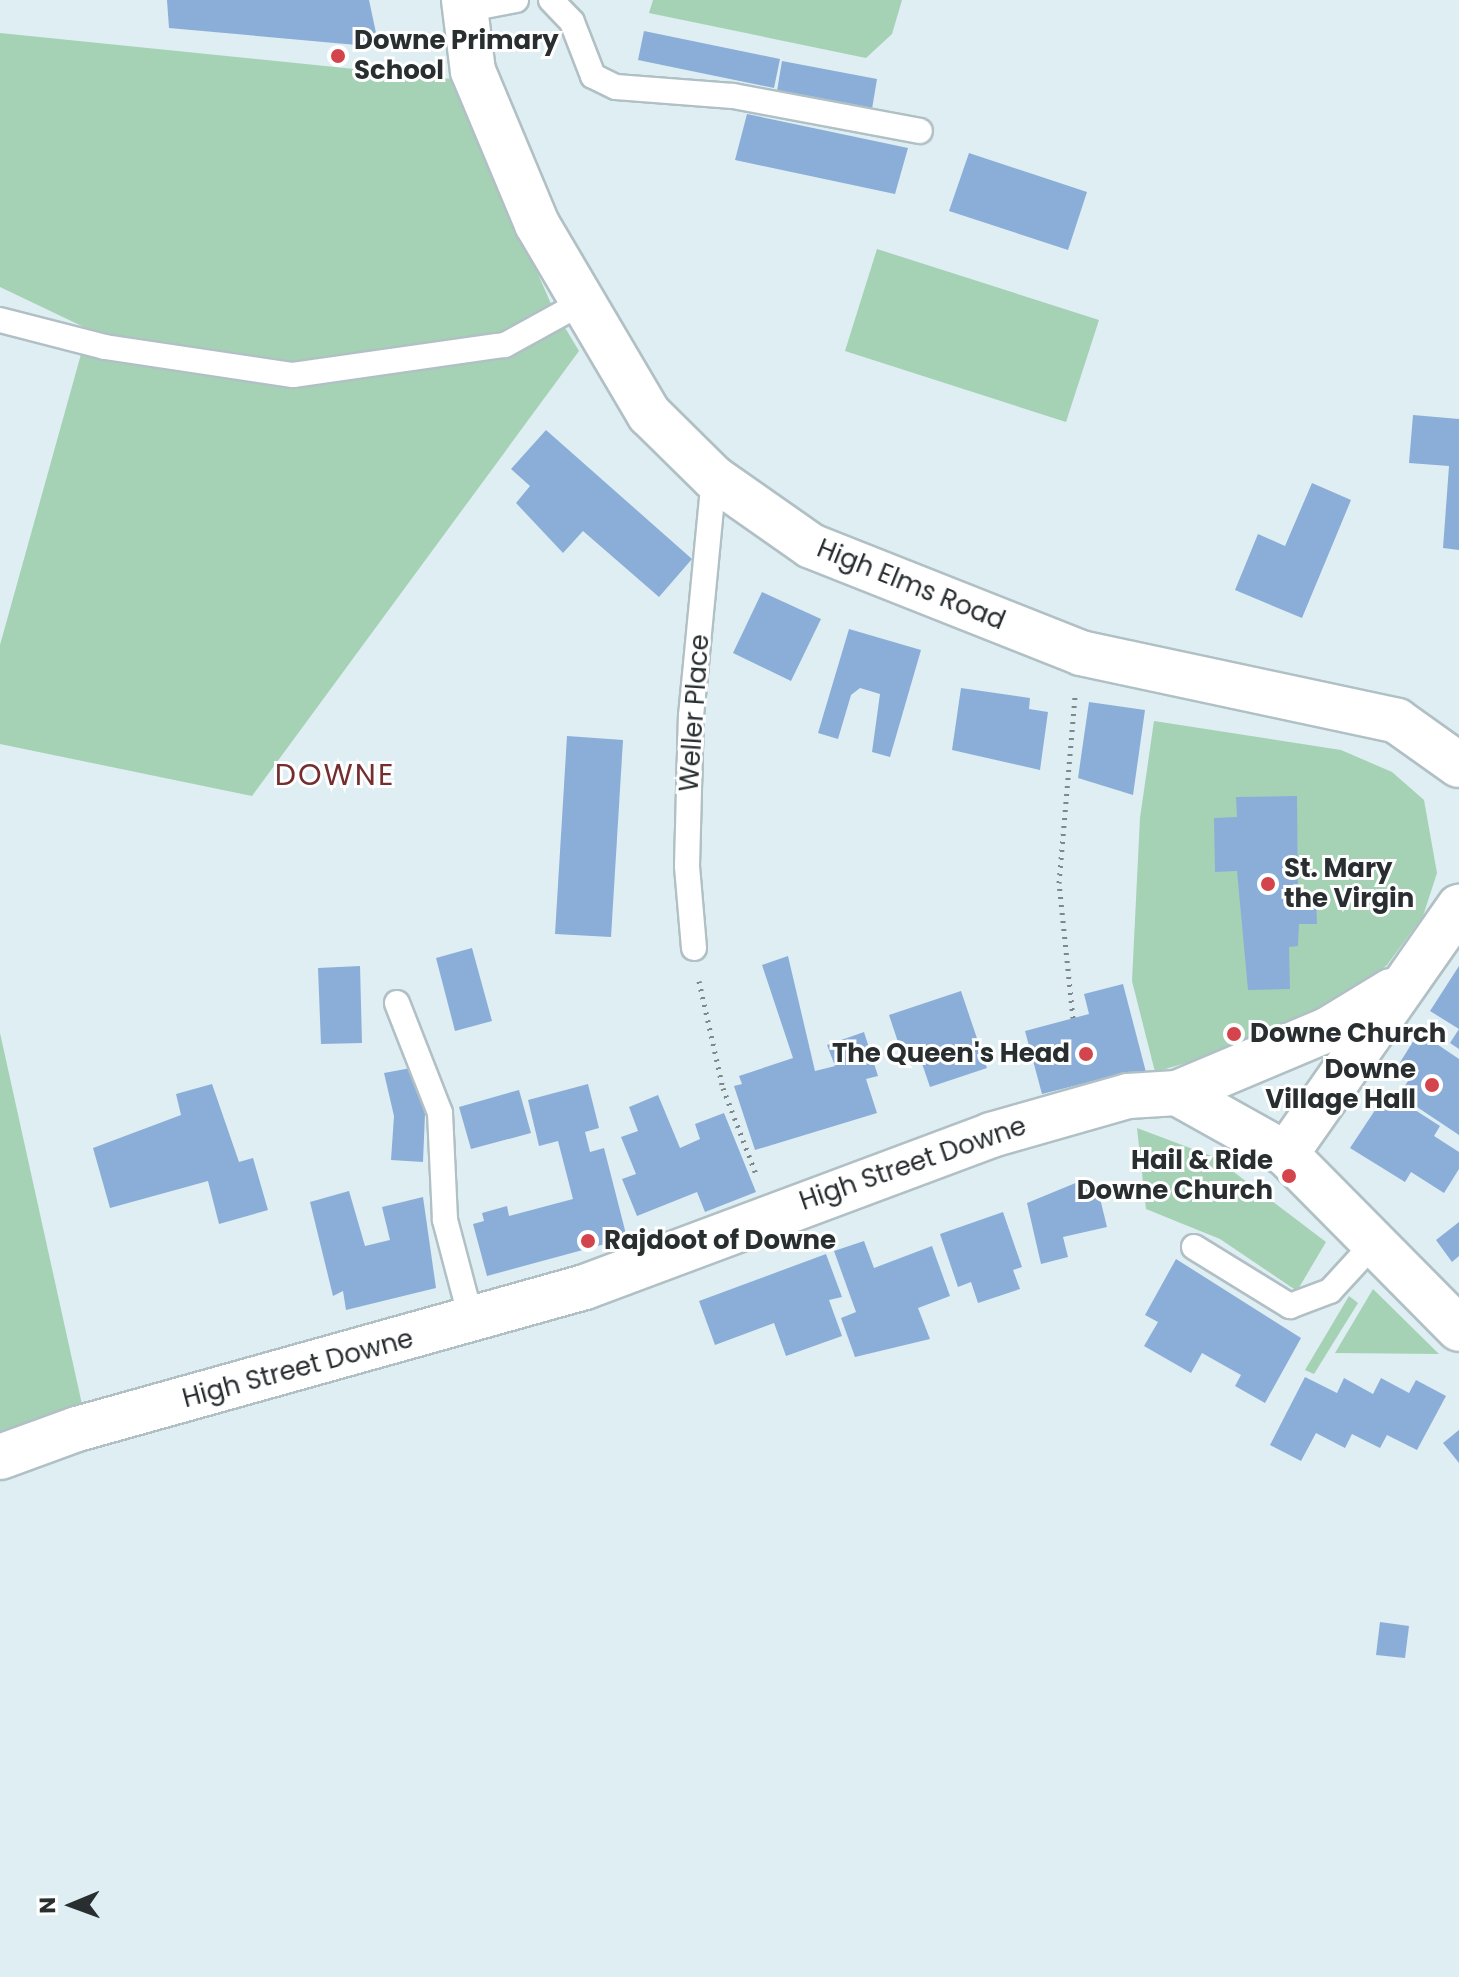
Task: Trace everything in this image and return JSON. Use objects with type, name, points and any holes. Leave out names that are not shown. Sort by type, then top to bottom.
[{"type":"street","name":"High Elms Road","points":[[464,5],[473,71],[537,224],[649,414],[714,478],[811,546],[1081,653],[1397,721],[1459,765]]},
{"type":"street","name":"High Street Downe","points":[[1286,1154],[1459,907]]},
{"type":"street","name":"High Street Downe","points":[[0,1457],[77,1429],[472,1322],[585,1287],[771,1214],[1083,1106],[1177,1093],[1327,1030],[1403,984]]},
{"type":"street","points":[[1177,1093],[1286,1154],[1459,1329]]},
{"type":"lane","points":[[464,5],[516,0]]},
{"type":"lane","points":[[551,0],[572,22],[593,76],[616,87],[733,96],[920,131]]},
{"type":"lane","points":[[0,320],[105,347],[293,375],[505,345],[583,302]]},
{"type":"lane","name":"Weller Place","points":[[694,948],[687,866],[691,716],[714,478]]},
{"type":"lane","points":[[397,1003],[440,1113],[445,1220],[472,1322]]},
{"type":"lane","points":[[1194,1247],[1290,1306],[1330,1291],[1374,1243]]},
{"type":"path","points":[[1073,1018],[1059,853],[1081,653]]},
{"type":"path","points":[[694,948],[723,1088],[771,1214]]},
{"type":"green space","points":[[653,0],[902,0],[892,34],[866,58],[649,13]]},
{"type":"green space","points":[[0,33],[452,79],[552,306],[579,351],[252,796],[0,744],[0,645],[88,329],[0,287]]},
{"type":"green space","points":[[877,249],[1099,320],[1066,422],[845,351]]},
{"type":"green space","points":[[1154,721],[1341,750],[1392,772],[1424,800],[1437,873],[1423,916],[1387,965],[1351,997],[1299,1030],[1155,1072],[1132,981],[1140,818]]},
{"type":"green space","points":[[0,1033],[85,1418],[0,1446]]},
{"type":"green space","points":[[1137,1128],[1214,1157],[1326,1242],[1297,1291],[1220,1239],[1146,1209]]},
{"type":"green space","points":[[1373,1289],[1439,1354],[1335,1353]]},
{"type":"green space","points":[[1349,1296],[1358,1303],[1314,1374],[1305,1370]]},
{"type":"building","name":"Downe Primary School","points":[[167,0],[369,0],[379,47],[169,28]]},
{"type":"building","points":[[644,31],[780,59],[774,88],[638,60]]},
{"type":"building","points":[[782,61],[877,79],[872,109],[777,91]]},
{"type":"building","points":[[747,114],[908,148],[895,194],[735,160]]},
{"type":"building","points":[[969,153],[1087,192],[1068,250],[949,211]]},
{"type":"building","points":[[1413,415],[1459,419],[1459,550],[1443,548],[1449,466],[1409,463]]},
{"type":"building","points":[[546,430],[692,559],[659,597],[583,531],[563,553],[516,503],[530,486],[511,469]]},
{"type":"building","points":[[1312,483],[1351,500],[1302,618],[1235,590],[1258,534],[1285,546]]},
{"type":"building","points":[[762,592],[821,619],[791,681],[733,653]]},
{"type":"building","points":[[849,629],[921,650],[890,757],[872,752],[880,694],[860,688],[851,695],[838,739],[818,733]]},
{"type":"building","points":[[961,688],[1030,698],[1029,709],[1048,712],[1040,770],[952,750]]},
{"type":"building","points":[[1089,702],[1145,710],[1133,795],[1078,778]]},
{"type":"building","points":[[567,736],[623,740],[611,937],[555,934]]},
{"type":"building","name":"St. Mary the Virgin","points":[[1297,796],[1298,897],[1316,897],[1317,924],[1299,924],[1298,946],[1289,947],[1290,989],[1248,990],[1237,871],[1215,872],[1214,818],[1237,817],[1236,797]]},
{"type":"building","points":[[472,948],[492,1021],[455,1031],[436,958]]},
{"type":"building","points":[[788,956],[815,1071],[835,1066],[827,1045],[864,1032],[878,1076],[866,1079],[877,1113],[755,1150],[734,1086],[742,1084],[739,1076],[793,1058],[762,965]]},
{"type":"building","points":[[360,966],[362,1043],[321,1044],[318,968]]},
{"type":"building","points":[[1459,966],[1459,1029],[1430,1011]]},
{"type":"building","name":"The Queen's Head","points":[[1123,984],[1147,1076],[1106,1086],[1105,1078],[1042,1094],[1025,1031],[1089,1014],[1084,994]]},
{"type":"building","points":[[961,991],[987,1068],[930,1087],[916,1046],[901,1051],[889,1015]]},
{"type":"building","points":[[1459,1029],[1459,1049],[1450,1043]]},
{"type":"building","name":"Downe Village Hall","points":[[1419,1032],[1459,1059],[1459,1135],[1399,1095],[1408,1081],[1394,1072]]},
{"type":"building","points":[[411,1068],[425,1114],[423,1162],[391,1160],[394,1116],[384,1073]]},
{"type":"building","points":[[212,1084],[239,1162],[253,1158],[268,1210],[219,1224],[208,1181],[110,1208],[93,1148],[181,1115],[176,1094]]},
{"type":"building","points":[[588,1084],[599,1128],[585,1132],[590,1152],[604,1148],[627,1238],[487,1276],[473,1224],[484,1221],[482,1213],[507,1206],[509,1216],[573,1199],[558,1141],[539,1146],[528,1100]]},
{"type":"building","points":[[519,1090],[531,1133],[471,1149],[459,1107]]},
{"type":"building","points":[[1387,1092],[1440,1126],[1434,1136],[1459,1152],[1459,1169],[1444,1193],[1411,1172],[1405,1182],[1350,1148]]},
{"type":"building","points":[[658,1095],[680,1148],[700,1139],[695,1124],[724,1113],[756,1192],[705,1212],[697,1192],[637,1216],[622,1179],[636,1174],[621,1137],[638,1131],[629,1107]]},
{"type":"building","points":[[1078,1182],[1080,1190],[1097,1186],[1107,1227],[1063,1237],[1068,1257],[1041,1264],[1027,1203]]},
{"type":"building","points":[[349,1191],[365,1246],[390,1240],[382,1207],[423,1197],[436,1288],[346,1310],[343,1291],[333,1296],[310,1202]]},
{"type":"building","points":[[1003,1212],[1022,1267],[1013,1270],[1020,1289],[978,1303],[971,1282],[958,1287],[940,1234]]},
{"type":"building","points":[[1459,1222],[1459,1256],[1452,1262],[1436,1240]]},
{"type":"building","points":[[864,1241],[874,1268],[932,1246],[950,1296],[918,1308],[930,1339],[855,1357],[841,1318],[856,1312],[834,1251]]},
{"type":"building","points":[[826,1254],[842,1297],[829,1300],[842,1336],[786,1356],[774,1323],[715,1345],[699,1301]]},
{"type":"building","points":[[1176,1259],[1301,1338],[1265,1403],[1235,1386],[1241,1375],[1202,1353],[1191,1373],[1144,1346],[1158,1322],[1145,1315]]},
{"type":"building","points":[[1305,1377],[1337,1393],[1344,1378],[1373,1394],[1381,1378],[1409,1393],[1416,1380],[1446,1396],[1417,1450],[1387,1435],[1380,1448],[1352,1434],[1345,1448],[1316,1433],[1301,1461],[1270,1445]]},
{"type":"building","points":[[1459,1430],[1459,1463],[1443,1443]]},
{"type":"building","points":[[1380,1622],[1409,1626],[1405,1658],[1376,1655]]},
{"type":"place","name":"Downe Primary School","points":[[338,56]]},
{"type":"place","name":"St. Mary the Virgin","points":[[1268,884]]},
{"type":"place","name":"Downe Church","points":[[1234,1034]]},
{"type":"place","name":"The Queen's Head","points":[[1086,1054]]},
{"type":"place","name":"Downe Village Hall","points":[[1432,1085]]},
{"type":"place","name":"Hail & Ride Downe Church","points":[[1289,1176]]},
{"type":"place","name":"Rajdoot of Downe","points":[[588,1241]]},
{"type":"district","name":"DOWNE","points":[[335,775]]}]
